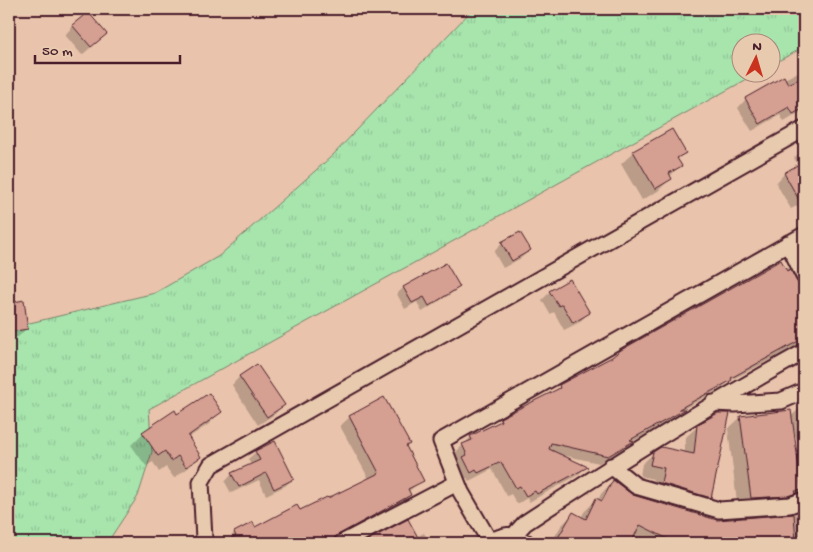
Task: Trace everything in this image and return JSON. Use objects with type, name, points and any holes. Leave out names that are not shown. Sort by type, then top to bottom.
[{"type":"street","points":[[207,543],[204,539],[201,482],[211,465],[804,129]]},
{"type":"street","points":[[527,543],[514,535],[501,536],[488,542],[457,482],[441,441],[804,235]]},
{"type":"street","points":[[788,243],[804,276]]},
{"type":"street","points":[[514,535],[525,524],[611,466],[713,403],[804,352]]},
{"type":"street","points":[[713,403],[735,404],[781,401],[804,391]]},
{"type":"street","points":[[611,466],[636,486],[718,510],[790,505],[804,500]]},
{"type":"street","points":[[342,543],[457,482]]},
{"type":"green space","points":[[473,9],[804,9],[804,47],[780,60],[780,32],[730,32],[730,82],[742,82],[149,409],[152,452],[138,496],[107,543],[9,543],[9,328],[155,293],[219,256],[332,156]]},
{"type":"building","points":[[88,12],[107,34],[91,47],[72,25]]},
{"type":"building","points":[[784,76],[788,84],[804,77],[804,108],[793,114],[789,107],[760,124],[745,98],[773,82],[780,82],[780,78]]},
{"type":"building","points":[[672,129],[686,153],[677,158],[682,166],[669,173],[672,179],[655,189],[633,151]]},
{"type":"building","points":[[804,161],[804,209],[784,173]]},
{"type":"building","points":[[520,232],[531,250],[512,261],[501,242]]},
{"type":"building","points":[[781,260],[787,271],[790,269],[804,294],[804,338],[679,409],[686,409],[630,440],[634,441],[608,456],[551,443],[549,449],[588,467],[537,494],[535,491],[526,496],[520,486],[516,488],[501,462],[478,473],[476,470],[471,473],[463,457],[467,455],[462,444],[472,440],[470,436],[501,421],[500,418],[560,388],[559,385],[612,357],[621,350]]},
{"type":"building","points":[[446,263],[460,287],[429,306],[424,297],[412,303],[403,287]]},
{"type":"building","points":[[570,279],[590,313],[573,323],[562,304],[559,306],[549,291]]},
{"type":"building","points":[[24,300],[28,329],[9,332],[9,303]]},
{"type":"building","points":[[257,364],[285,405],[267,417],[239,376]]},
{"type":"building","points":[[209,393],[222,412],[188,436],[201,457],[186,467],[178,456],[171,461],[165,451],[158,456],[142,432],[175,410],[177,414]]},
{"type":"building","points":[[384,397],[410,444],[406,446],[424,481],[408,489],[411,495],[338,535],[334,538],[333,543],[222,543],[236,536],[234,532],[253,522],[255,527],[297,505],[300,510],[379,473],[349,416]]},
{"type":"building","points":[[791,410],[802,490],[795,491],[796,493],[788,496],[751,498],[740,416]]},
{"type":"building","points":[[718,413],[730,413],[711,498],[661,483],[664,468],[650,465],[653,452],[661,447],[694,454],[697,425]]},
{"type":"building","points":[[275,441],[294,479],[274,489],[266,473],[239,487],[231,473],[260,460],[255,451]]},
{"type":"building","points":[[613,480],[633,495],[717,520],[794,514],[796,543],[667,543],[668,539],[640,525],[631,543],[555,543],[573,512],[586,519],[596,498],[602,501]]},
{"type":"building","points":[[408,519],[421,543],[362,543]]}]
